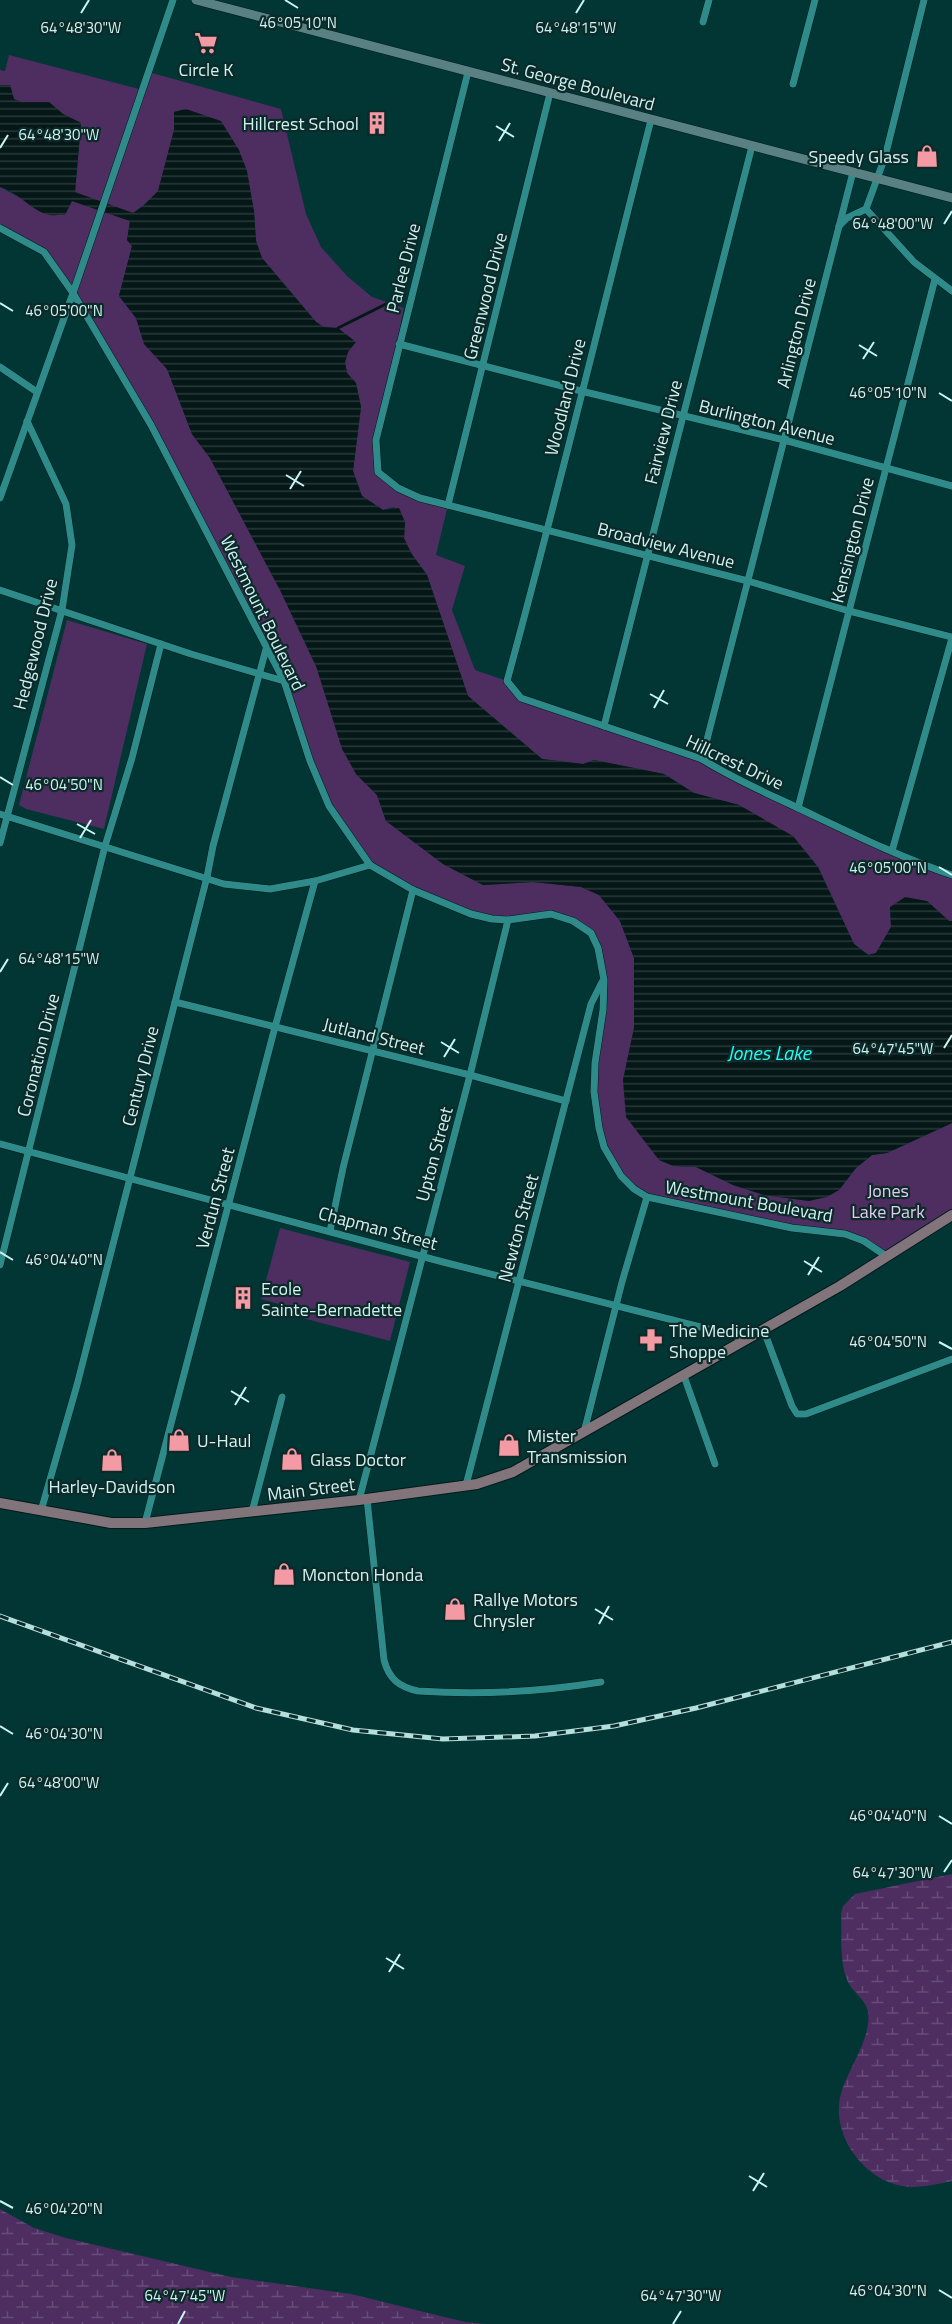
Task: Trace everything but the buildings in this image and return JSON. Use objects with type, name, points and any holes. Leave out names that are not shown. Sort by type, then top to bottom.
[{"type":"main road","name":"St. George Boulevard","points":[[196,0],[952,198]]},
{"type":"main road","name":"Main Street","points":[[0,1503],[111,1523],[145,1523],[466,1485],[513,1472],[764,1331],[952,1215]]},
{"type":"street","points":[[0,498],[173,0]]},
{"type":"street","points":[[703,22],[709,0]]},
{"type":"street","points":[[793,84],[815,0]]},
{"type":"street","points":[[838,229],[847,218],[866,208],[885,157],[924,0]]},
{"type":"street","name":"Parlee Drive","points":[[378,472],[376,440],[468,72]]},
{"type":"street","name":"Greenwood Drive","points":[[448,505],[550,93]]},
{"type":"street","name":"Woodland Drive","points":[[507,681],[548,532],[581,391],[651,120]]},
{"type":"street","name":"Fairview Drive","points":[[604,726],[752,146]]},
{"type":"street","name":"Arlington Drive","points":[[702,759],[853,172]]},
{"type":"street","points":[[866,208],[914,262],[952,291]]},
{"type":"street","name":"Westmount Boulevard","points":[[0,228],[44,252],[73,293],[151,425],[284,681],[310,761],[330,806],[370,865],[413,890],[471,914],[508,920],[551,914],[573,921],[591,933],[598,948],[604,980],[594,1092],[604,1147],[621,1176],[634,1189],[647,1197],[792,1228],[845,1234],[864,1240],[886,1256]]},
{"type":"street","name":"Kensington Drive","points":[[798,808],[935,279]]},
{"type":"street","name":"Burlington Avenue","points":[[399,344],[784,440],[885,470],[952,486]]},
{"type":"street","points":[[0,367],[37,392]]},
{"type":"street","name":"Hedgewood Drive","points":[[0,843],[3,815],[62,610],[72,545],[66,504],[27,421]]},
{"type":"street","name":"Broadview Avenue","points":[[378,472],[398,488],[420,498],[548,532],[748,580],[849,611],[952,637]]},
{"type":"street","points":[[0,590],[161,644],[284,681]]},
{"type":"street","points":[[892,851],[952,637]]},
{"type":"street","name":"Coronation Drive","points":[[0,1265],[105,846],[132,758],[161,644]]},
{"type":"street","name":"Century Drive","points":[[41,1511],[76,1385],[207,877],[213,846],[266,648]]},
{"type":"street","name":"Hillcrest Drive","points":[[507,681],[521,698],[702,759],[726,775],[892,851],[952,875]]},
{"type":"street","points":[[3,815],[224,884],[270,889],[315,881],[370,865]]},
{"type":"street","name":"Verdun Street","points":[[145,1523],[315,881]]},
{"type":"street","points":[[330,1231],[343,1168],[413,890]]},
{"type":"street","name":"Upton Street","points":[[363,1499],[508,920]]},
{"type":"street","name":"Newton Street","points":[[466,1485],[591,1004],[604,980]]},
{"type":"street","name":"Jutland Street","points":[[175,1002],[566,1101]]},
{"type":"street","name":"Chapman Street","points":[[0,1144],[422,1256],[748,1339]]},
{"type":"street","points":[[584,1433],[647,1197]]},
{"type":"street","points":[[764,1331],[792,1407],[797,1414],[806,1414],[952,1359]]},
{"type":"street","points":[[684,1376],[715,1464]]},
{"type":"street","points":[[252,1512],[282,1397]]},
{"type":"street","points":[[363,1499],[384,1660],[389,1676],[396,1682],[407,1689],[418,1691],[492,1693],[551,1689],[601,1682]]},
{"type":"green space","points":[[9,55],[139,89],[145,71],[281,109],[306,214],[321,247],[347,276],[372,297],[404,308],[376,440],[378,472],[398,488],[448,505],[436,555],[465,566],[452,610],[475,670],[507,681],[521,698],[702,759],[726,775],[952,875],[952,921],[949,921],[927,901],[890,907],[891,927],[876,953],[869,955],[854,944],[818,867],[739,805],[694,793],[664,774],[594,760],[583,764],[542,759],[468,696],[427,575],[411,553],[404,538],[405,522],[394,507],[383,510],[362,496],[353,471],[361,407],[356,383],[347,373],[345,362],[348,352],[338,328],[323,327],[316,322],[262,258],[256,241],[254,211],[198,114],[186,109],[174,112],[174,130],[158,192],[133,213],[75,193],[81,123],[63,114],[49,102],[21,102],[14,99],[10,85],[0,85],[0,70],[5,71]]},
{"type":"green space","name":"Jones Lake Park","points":[[0,187],[28,202],[36,209],[72,201],[130,221],[127,240],[132,246],[119,296],[136,318],[145,344],[167,369],[192,434],[210,458],[280,590],[316,666],[356,774],[377,795],[386,821],[443,864],[483,885],[533,882],[581,887],[599,895],[620,921],[634,958],[635,1008],[634,1028],[623,1080],[673,1166],[696,1167],[733,1185],[764,1195],[809,1201],[839,1190],[856,1168],[872,1155],[887,1153],[952,1123],[952,1215],[886,1256],[864,1241],[669,1203],[634,1189],[604,1147],[594,1092],[604,980],[591,933],[573,921],[551,914],[492,919],[413,890],[370,865],[329,806],[284,681],[151,425],[44,252],[0,228]]},
{"type":"green space","points":[[67,620],[147,644],[104,829],[26,809],[19,805]]},
{"type":"green space","points":[[280,1228],[410,1262],[390,1341],[295,1316],[297,1309],[261,1299]]},
{"type":"green space","points":[[952,1874],[952,2181],[908,2187],[888,2182],[864,2166],[846,2141],[841,2127],[840,2098],[866,2034],[868,2012],[867,2007],[850,1986],[845,1974],[842,1958],[841,1914],[843,1906],[855,1894]]},
{"type":"green space","points":[[0,2209],[34,2228],[66,2238],[231,2277],[351,2294],[465,2322],[486,2324],[0,2324]]},
{"type":"water","name":"Jones Lake","points":[[0,85],[10,85],[14,99],[21,102],[49,102],[63,114],[81,123],[75,192],[133,213],[158,191],[174,130],[174,112],[186,109],[221,121],[239,150],[247,171],[254,211],[256,241],[262,258],[316,322],[324,327],[338,328],[356,342],[348,352],[345,362],[347,373],[356,383],[361,407],[353,471],[362,496],[383,510],[399,508],[405,522],[404,538],[411,553],[427,575],[468,696],[542,759],[583,764],[594,760],[664,774],[694,793],[739,805],[793,836],[818,867],[854,944],[868,955],[876,953],[891,927],[890,907],[905,897],[927,901],[949,921],[952,921],[952,1123],[887,1153],[872,1155],[856,1168],[839,1190],[827,1197],[809,1201],[764,1195],[733,1185],[696,1167],[673,1166],[659,1160],[626,1117],[623,1080],[634,1028],[634,958],[620,921],[599,895],[581,887],[533,882],[483,885],[443,864],[386,821],[377,795],[356,774],[342,749],[316,666],[280,590],[210,458],[192,434],[167,369],[144,344],[136,318],[119,296],[132,246],[127,240],[130,221],[72,201],[65,215],[50,215],[37,210],[0,187]]},
{"type":"waterway","points":[[338,328],[386,304]]},
{"type":"railway","points":[[0,1616],[256,1708],[353,1730],[443,1739],[535,1736],[614,1726],[696,1708],[952,1642]]},
{"type":"place","name":"Circle K","points":[[206,43]]},
{"type":"place","name":"Hillcrest School","points":[[377,123]]},
{"type":"place","name":"Speedy Glass","points":[[927,156]]},
{"type":"place","name":"Ecole Sainte-Bernadette","points":[[243,1298]]},
{"type":"place","name":"The Medicine Shoppe","points":[[651,1340]]},
{"type":"place","name":"U-Haul","points":[[179,1440]]},
{"type":"place","name":"Mister Transmission","points":[[509,1445]]},
{"type":"place","name":"Glass Doctor","points":[[292,1459]]},
{"type":"place","name":"Harley-Davidson","points":[[112,1460]]},
{"type":"place","name":"Moncton Honda","points":[[284,1574]]},
{"type":"place","name":"Rallye Motors Chrysler","points":[[455,1609]]}]
